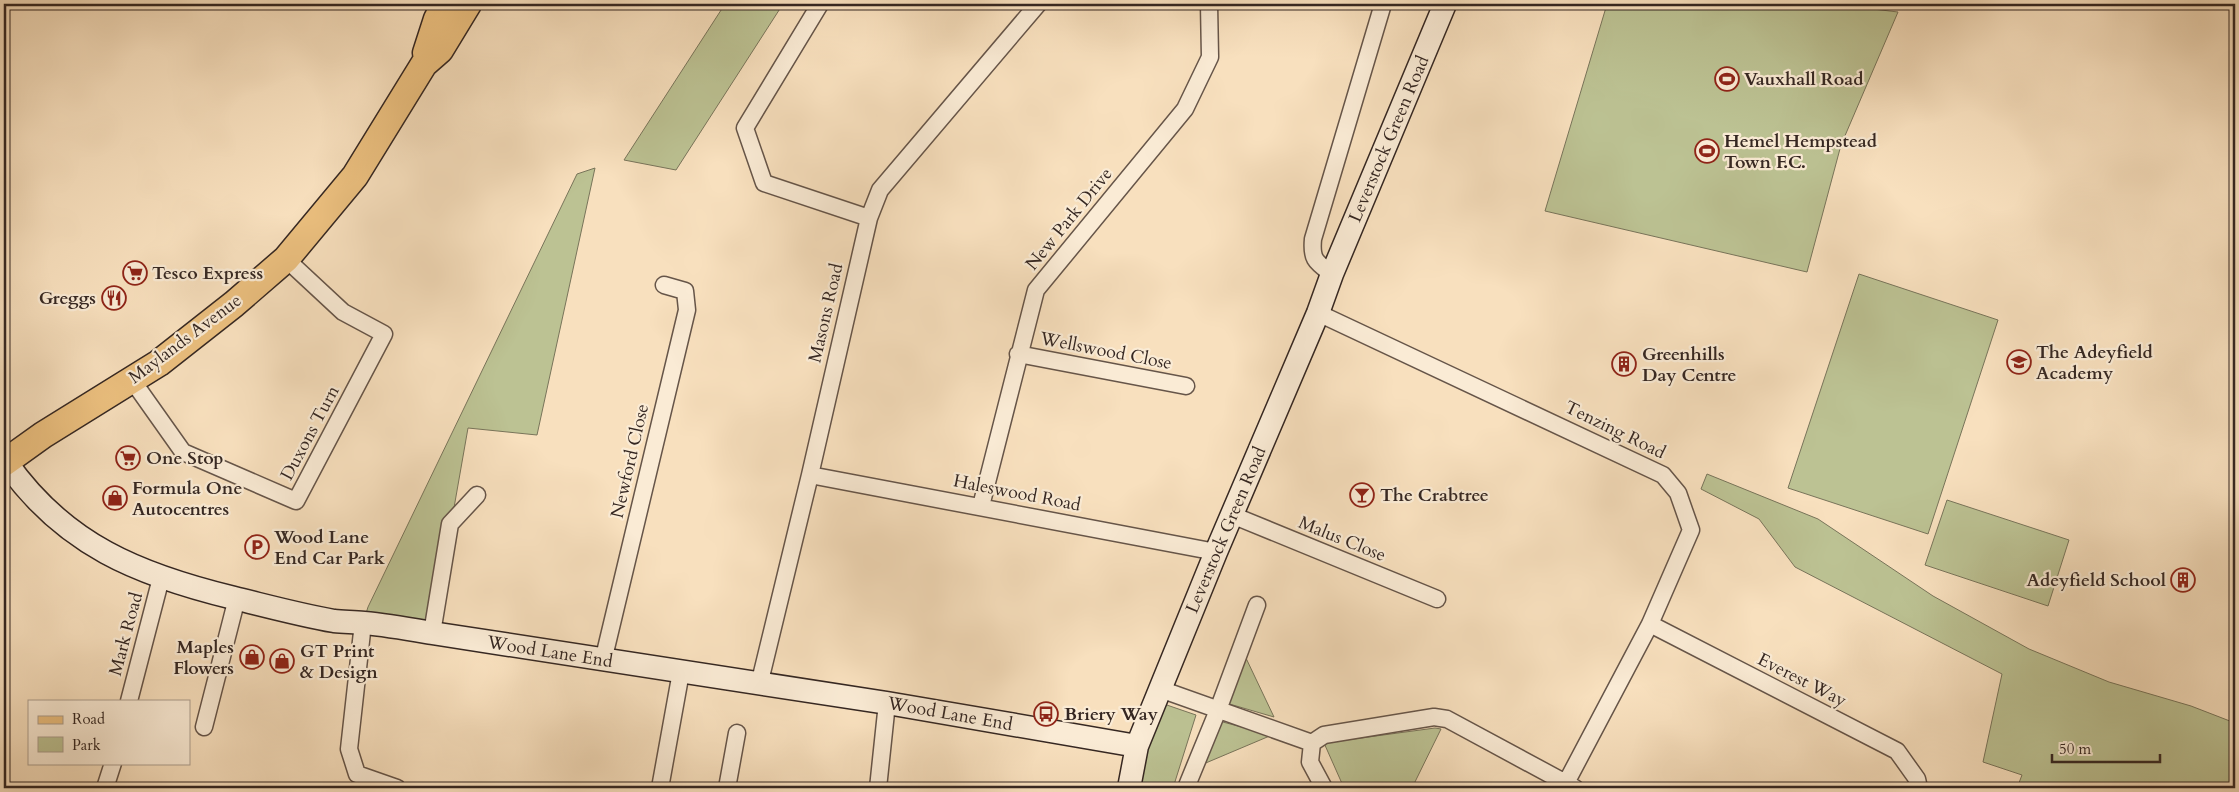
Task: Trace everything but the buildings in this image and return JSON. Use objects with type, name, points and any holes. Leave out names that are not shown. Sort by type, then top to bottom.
[{"type":"main road","name":"Maylands Avenue","points":[[5,463],[43,434],[132,380],[198,333],[286,259],[356,176],[424,64],[440,50],[468,4]]},
{"type":"main road","name":"Maylands Avenue","points":[[424,64],[427,46],[445,9]]},
{"type":"street","points":[[820,4],[745,128],[764,183],[869,218]]},
{"type":"street","name":"Masons Road","points":[[759,685],[869,218],[880,190],[1038,4]]},
{"type":"street","name":"New Park Drive","points":[[981,506],[1018,354],[1036,290],[1185,109],[1210,57],[1208,4]]},
{"type":"street","name":"Leverstock Green Road","points":[[1332,274],[1316,261],[1311,253],[1312,239],[1384,4]]},
{"type":"street","name":"Leverstock Green Road","points":[[1129,788],[1137,746],[1445,4]]},
{"type":"street","name":"Duxons Turn","points":[[132,380],[183,452],[296,501],[384,334],[343,312],[286,259]]},
{"type":"street","name":"Newford Close","points":[[603,661],[687,310],[685,291],[664,285]]},
{"type":"street","name":"Tenzing Road","points":[[1318,313],[1663,475],[1678,493],[1691,530],[1650,624],[1570,786]]},
{"type":"street","name":"Wellswood Close","points":[[1018,354],[1186,386]]},
{"type":"street","name":"Wood Lane End","points":[[5,463],[26,490],[48,512],[85,541],[124,563],[161,578],[237,598],[334,621],[363,622],[603,661],[887,703],[1137,746]]},
{"type":"street","name":"Haleswood Road","points":[[810,475],[1216,552]]},
{"type":"street","points":[[432,633],[450,524],[477,495]]},
{"type":"street","name":"Malus Close","points":[[1232,515],[1437,599]]},
{"type":"street","name":"Mark Road","points":[[129,700],[161,578]]},
{"type":"street","points":[[204,728],[237,598]]},
{"type":"street","points":[[1186,788],[1218,710],[1257,605]]},
{"type":"street","points":[[363,622],[349,749],[357,774],[398,788]]},
{"type":"street","name":"Everest Way","points":[[1650,624],[1897,751],[1917,779],[1919,788]]},
{"type":"street","points":[[660,788],[681,672]]},
{"type":"street","points":[[1160,689],[1312,743]]},
{"type":"street","points":[[878,788],[887,703]]},
{"type":"street","points":[[1312,743],[1324,735],[1434,717],[1447,719],[1570,786]]},
{"type":"street","points":[[727,788],[737,733]]},
{"type":"street","points":[[1312,743],[1310,762],[1324,788]]},
{"type":"street","points":[[106,788],[113,764]]},
{"type":"green space","points":[[725,4],[783,4],[676,170],[624,160]]},
{"type":"green space","name":"Vauxhall Road","points":[[1607,4],[1831,4],[1898,12],[1841,145],[1807,272],[1545,211]]},
{"type":"green space","points":[[595,168],[537,435],[468,428],[432,633],[363,623],[368,607],[577,174]]},
{"type":"green space","points":[[1859,274],[1998,320],[1928,534],[1788,488]]},
{"type":"green space","points":[[1707,474],[1818,519],[1933,596],[2029,649],[2109,682],[2191,706],[2235,723],[2235,788],[2017,788],[2022,775],[1983,762],[2002,674],[1795,567],[1759,519],[1701,489]]},
{"type":"green space","points":[[1947,500],[2069,540],[2048,606],[1925,565]]},
{"type":"green space","points":[[1245,656],[1274,717],[1226,703]]},
{"type":"green space","points":[[1161,703],[1196,715],[1173,788],[1134,788]]},
{"type":"green space","points":[[1219,721],[1272,735],[1201,765]]},
{"type":"green space","points":[[1435,728],[1441,729],[1412,788],[1344,788],[1324,743]]},
{"type":"place","name":"Vauxhall Road","points":[[1727,79]]},
{"type":"place","name":"Hemel Hempstead Town F.C.","points":[[1707,151]]},
{"type":"place","name":"Tesco Express","points":[[135,273]]},
{"type":"place","name":"Greggs","points":[[114,298]]},
{"type":"place","name":"The Adeyfield Academy","points":[[2019,362]]},
{"type":"place","name":"Greenhills Day Centre","points":[[1624,364]]},
{"type":"place","name":"One Stop","points":[[128,458]]},
{"type":"place","name":"The Crabtree","points":[[1362,495]]},
{"type":"place","name":"Formula One Autocentres","points":[[115,498]]},
{"type":"place","name":"Wood Lane End Car Park","points":[[257,547]]},
{"type":"place","name":"Adeyfield School","points":[[2183,580]]},
{"type":"place","name":"Maples Flowers","points":[[252,657]]},
{"type":"place","name":"GT Print & Design","points":[[282,661]]},
{"type":"place","name":"Briery Way","points":[[1046,714]]}]
